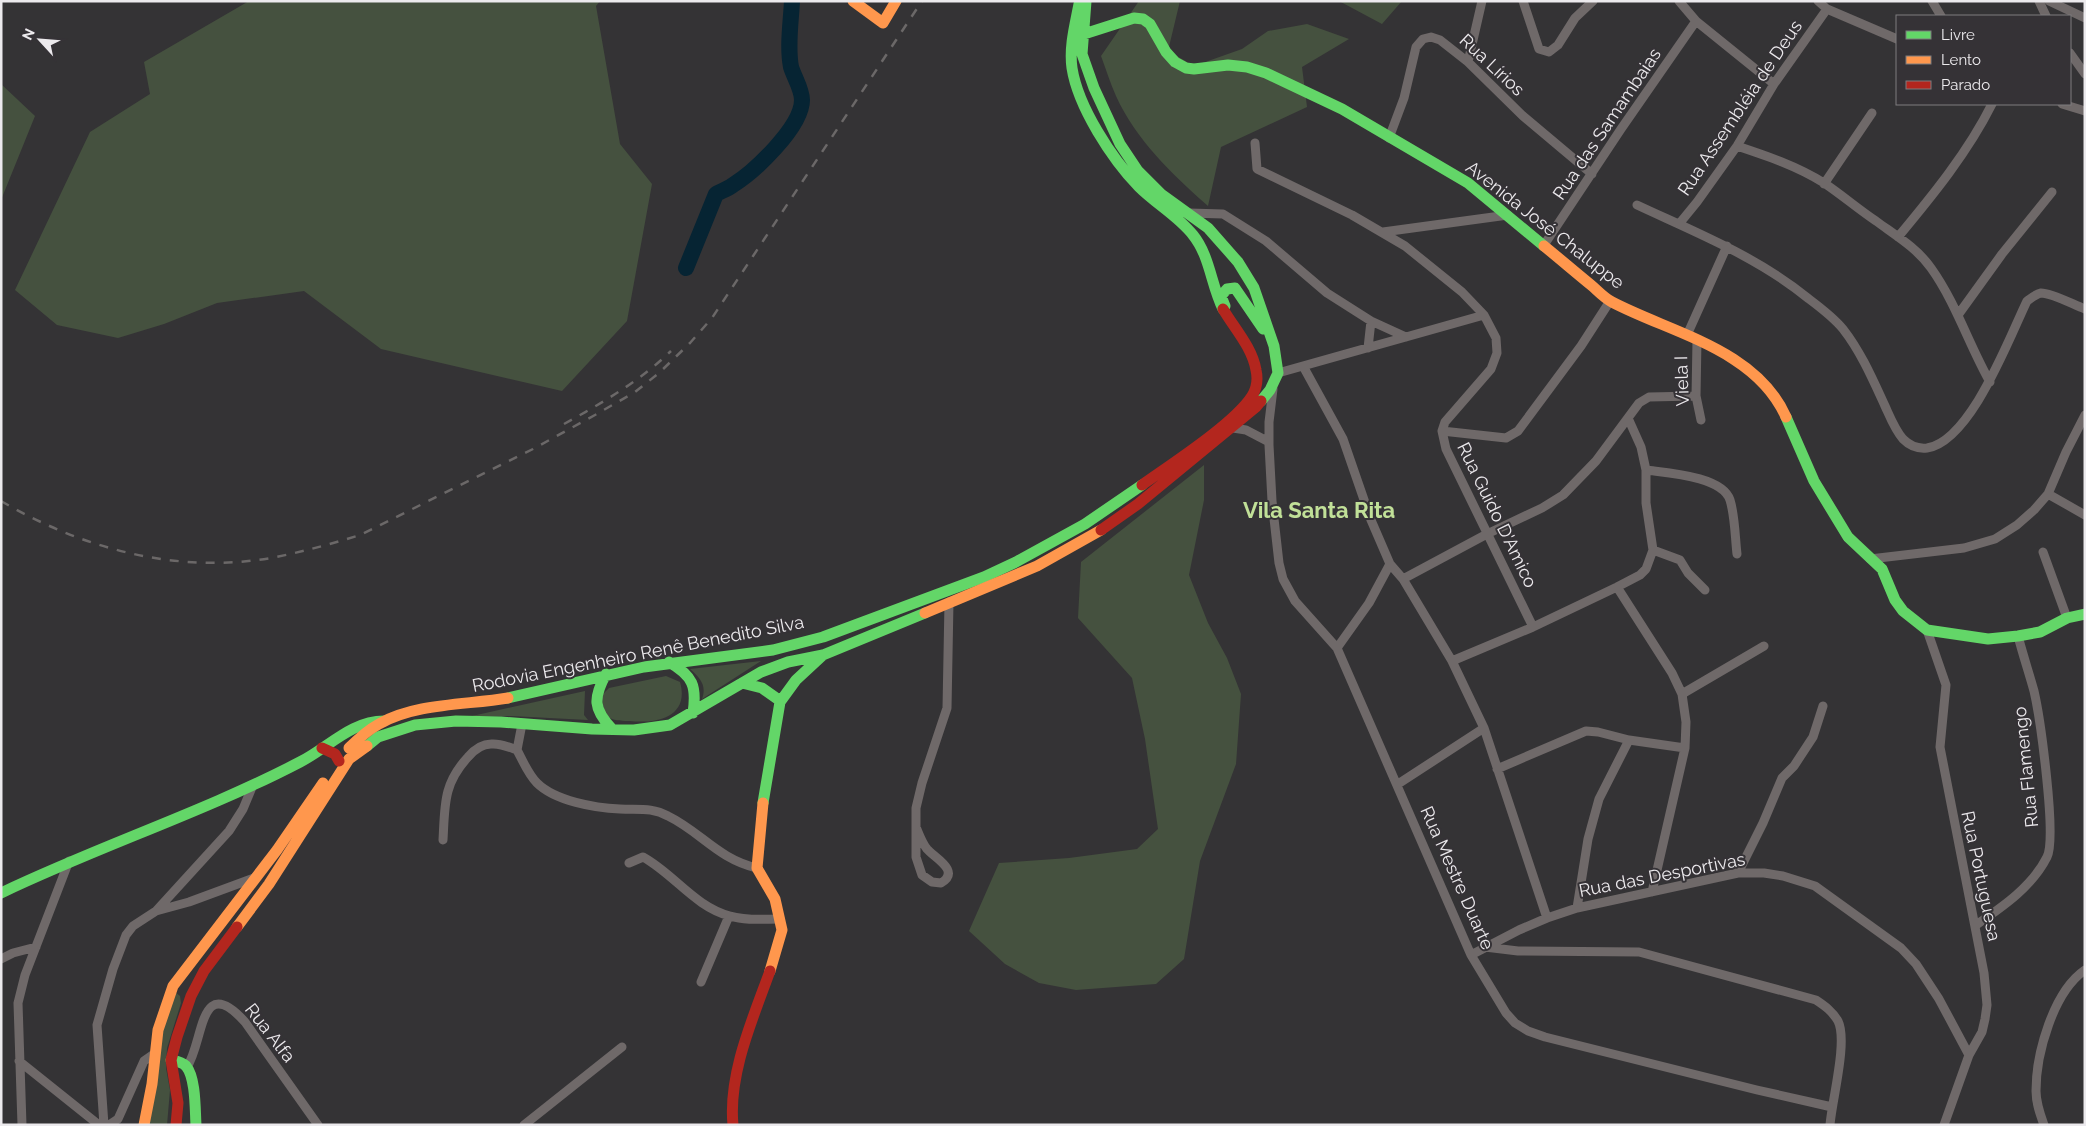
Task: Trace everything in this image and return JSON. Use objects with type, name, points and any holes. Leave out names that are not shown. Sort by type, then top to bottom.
[{"type":"main road","points":[[853,1],[882,23],[896,1]]},
{"type":"main road","name":"Rodovia Engenheiro Renê Benedito Silva","points":[[144,1125],[152,1084],[158,1030],[173,986],[256,877],[339,760],[352,744],[384,721],[398,714],[417,709],[490,701],[606,674],[669,662],[735,657],[765,652],[790,647],[847,630],[926,597],[990,574],[1050,545],[1129,495],[1240,409],[1251,398],[1256,390],[1258,378],[1250,351],[1236,332],[1220,303],[1203,254],[1194,237],[1136,184],[1104,140],[1085,103],[1074,75],[1073,55],[1074,28],[1080,1]]},
{"type":"main road","points":[[1086,1],[1082,54],[1094,88],[1120,144],[1138,171],[1161,194],[1189,213],[1223,243],[1238,262],[1254,288],[1274,346],[1276,378]]},
{"type":"main road","name":"Avenida José Chaluppe","points":[[1084,34],[1134,18],[1143,19],[1150,24],[1166,52],[1175,62],[1186,68],[1194,69],[1228,65],[1247,67],[1266,73],[1342,109],[1468,183],[1610,301],[1692,338],[1727,356],[1752,372],[1768,389],[1784,413],[1814,481],[1835,518],[1848,537],[1882,569],[1895,600],[1903,611],[1927,630],[1988,639],[2018,636],[2040,632],[2067,618],[2085,614]]},
{"type":"main road","points":[[1236,332],[1236,324],[1222,299],[1224,292],[1230,288],[1235,288],[1240,293],[1257,322],[1270,337]]},
{"type":"main road","name":"Rodovia Engenheiro Renê Benedito Silva","points":[[176,1125],[178,1103],[171,1060],[191,996],[204,971],[269,884],[349,759],[360,746],[416,724],[510,722],[612,729],[656,728],[670,725],[752,676],[788,662],[853,644],[1037,566],[1098,532],[1138,504],[1233,428],[1264,398],[1276,378]]},
{"type":"main road","points":[[732,1125],[738,1068],[749,1028],[779,944],[782,930],[775,899],[757,868],[759,833],[779,700],[796,679],[822,654]]},
{"type":"main road","points":[[669,662],[690,676],[695,690],[693,712]]},
{"type":"main road","points":[[606,674],[595,697],[598,713],[612,729]]},
{"type":"main road","points":[[742,683],[762,688],[779,700]]},
{"type":"main road","points":[[1,893],[69,861],[253,785],[303,760],[359,726],[377,720],[384,721]]},
{"type":"main road","points":[[322,748],[335,754],[339,760]]},
{"type":"main road","points":[[173,986],[184,989],[191,996]]},
{"type":"main road","points":[[171,1060],[182,1064],[186,1068],[192,1085],[196,1125]]},
{"type":"main road","points":[[175,1085],[195,1109]]},
{"type":"street","points":[[1468,62],[1482,1]]},
{"type":"street","points":[[1523,1],[1539,49],[1549,52],[1554,50],[1580,5],[1593,1]]},
{"type":"street","points":[[1679,1],[1696,21],[1774,84]]},
{"type":"street","points":[[1818,1],[1827,9],[1896,39]]},
{"type":"street","points":[[1932,1],[1940,15]]},
{"type":"street","points":[[2039,1],[2046,15]]},
{"type":"street","points":[[2049,1],[2085,18]]},
{"type":"street","name":"Rua Assembléia de Deus","points":[[1679,224],[1737,146],[1774,84],[1827,9]]},
{"type":"street","name":"Rua das Samambaias","points":[[1544,245],[1696,21]]},
{"type":"street","name":"Rua Lírios","points":[[1389,138],[1404,98],[1416,47],[1423,40],[1431,37],[1440,40],[1468,62],[1516,109],[1592,174]]},
{"type":"street","points":[[2071,54],[2085,74]]},
{"type":"street","points":[[1898,237],[1968,146],[1991,105]]},
{"type":"street","points":[[2065,105],[2085,111]]},
{"type":"street","points":[[1824,184],[1872,113]]},
{"type":"street","name":"Rua Guido D'Amico","points":[[1255,143],[1257,169],[1352,215],[1405,246],[1462,292],[1484,315],[1496,338],[1497,353],[1491,369],[1445,422],[1442,431],[1446,449],[1533,627]]},
{"type":"street","points":[[1737,146],[1766,155],[1824,184],[1898,237],[1922,257],[1958,314],[1975,356],[1990,382]]},
{"type":"street","points":[[1958,314],[2002,254],[2052,192]]},
{"type":"street","points":[[1637,205],[1726,246],[1771,270],[1823,310],[1843,329],[1857,350],[1894,425],[1903,439],[1913,447],[1927,448],[1941,442],[1956,430],[1990,382],[2027,302],[2034,296],[2041,293],[2085,309]]},
{"type":"street","points":[[1189,213],[1224,214],[1266,241],[1327,293],[1371,321],[1406,337]]},
{"type":"street","points":[[1383,232],[1508,215]]},
{"type":"street","points":[[1692,338],[1726,246]]},
{"type":"street","points":[[1442,431],[1506,438],[1518,431],[1580,346],[1610,301]]},
{"type":"street","points":[[1276,378],[1303,366],[1484,315]]},
{"type":"street","points":[[1368,348],[1371,321]]},
{"type":"street","name":"Viela I","points":[[1692,338],[1696,396],[1701,420]]},
{"type":"street","points":[[1303,366],[1343,439],[1371,520],[1390,564],[1403,579],[1452,661],[1484,728],[1548,918]]},
{"type":"street","name":"Rua Mestre Duarte","points":[[1276,378],[1270,411],[1269,442],[1272,501],[1279,563],[1283,579],[1295,601],[1337,648],[1398,784],[1471,955],[1506,1013],[1528,1031],[1756,1090],[1832,1107]]},
{"type":"street","points":[[1403,579],[1564,495],[1596,460],[1639,403],[1649,397],[1696,396]]},
{"type":"street","points":[[1870,559],[1964,548],[1995,539],[2017,525],[2048,494],[2066,452],[2085,415]]},
{"type":"street","points":[[1452,661],[1533,627],[1617,587],[1646,569],[1653,550],[1646,504],[1646,470],[1640,447],[1628,418]]},
{"type":"street","points":[[1233,428],[1246,430],[1269,442]]},
{"type":"street","points":[[1646,470],[1692,477],[1723,489],[1730,499],[1737,554]]},
{"type":"street","points":[[2048,494],[2085,515]]},
{"type":"street","points":[[1653,550],[1680,560],[1688,573],[1705,590]]},
{"type":"street","points":[[2043,552],[2067,618]]},
{"type":"street","points":[[1337,648],[1369,603],[1390,564]]},
{"type":"street","points":[[1617,587],[1672,673],[1682,694],[1686,722],[1685,748],[1652,892]]},
{"type":"street","points":[[916,827],[927,849],[946,866],[948,877],[941,883],[932,882],[922,875],[916,857],[916,827],[916,808],[946,708],[949,602]]},
{"type":"street","name":"Rua Portuguesa","points":[[1927,630],[1946,685],[1940,747],[1958,847],[1976,925],[1987,1005],[1982,1032],[1969,1054],[1944,1125]]},
{"type":"street","name":"Rua Flamengo","points":[[1976,925],[2003,907],[2019,892],[2047,857],[2050,841],[2048,798],[2034,691],[2018,636]]},
{"type":"street","points":[[1682,694],[1764,646]]},
{"type":"street","points":[[1738,873],[1763,823],[1782,778],[1794,766],[1813,736],[1823,706]]},
{"type":"street","points":[[517,750],[522,724]]},
{"type":"street","points":[[1398,784],[1484,728]]},
{"type":"street","points":[[1497,769],[1586,731],[1629,740],[1685,748]]},
{"type":"street","points":[[1578,908],[1588,839],[1599,799],[1629,740]]},
{"type":"street","points":[[443,840],[445,802],[450,780],[460,765],[482,745],[499,744],[517,750],[538,784],[551,792],[582,804],[601,808],[654,810],[670,816],[728,857],[757,868]]},
{"type":"street","points":[[104,1125],[96,1037],[98,1017],[112,969],[126,935],[133,926],[156,911],[229,831],[243,809],[253,785]]},
{"type":"street","points":[[629,863],[643,858],[648,860],[695,898],[729,916],[780,919]]},
{"type":"street","points":[[22,1125],[18,1003],[21,988],[69,861]]},
{"type":"street","name":"Rua das Desportivas","points":[[1471,955],[1548,918],[1578,908],[1738,873],[1774,875],[1815,886],[1901,948],[1916,964],[1939,998],[1969,1054]]},
{"type":"street","points":[[156,911],[189,902],[256,877]]},
{"type":"street","points":[[701,982],[729,916]]},
{"type":"street","points":[[1,959],[13,953],[36,947]]},
{"type":"street","points":[[1485,947],[1518,951],[1639,952],[1816,1000],[1829,1008],[1839,1023],[1841,1039],[1839,1068],[1830,1125]]},
{"type":"street","points":[[2044,1125],[2036,1093],[2038,1071],[2047,1030],[2061,998],[2070,984],[2085,970]]},
{"type":"street","name":"Rua Alfa","points":[[186,1068],[192,1057],[205,1015],[210,1007],[215,1004],[221,1004],[233,1009],[245,1022],[318,1125]]},
{"type":"street","points":[[524,1125],[622,1047]]},
{"type":"street","points":[[109,1125],[118,1119],[144,1061],[154,1054]]},
{"type":"street","points":[[19,1061],[99,1125]]},
{"type":"green space","points":[[249,1],[600,1],[596,6],[620,144],[652,184],[627,321],[562,391],[381,349],[304,291],[217,303],[164,324],[118,338],[57,325],[15,290],[90,132],[150,94],[144,62]]},
{"type":"green space","points":[[1139,1],[1180,1],[1168,51],[1194,66],[1242,49],[1268,31],[1307,24],[1349,39],[1302,67],[1307,107],[1221,147],[1208,206],[1168,169],[1144,142],[1116,96],[1101,56]]},
{"type":"green space","points":[[1339,1],[1402,1],[1382,24]]},
{"type":"green space","points":[[1,84],[35,116],[1,200]]},
{"type":"green space","points":[[1204,465],[1204,500],[1189,575],[1208,623],[1227,658],[1241,694],[1236,764],[1200,861],[1184,959],[1156,984],[1076,990],[1039,983],[1005,964],[969,931],[999,863],[1069,858],[1137,849],[1158,829],[1145,739],[1132,678],[1078,618],[1081,562]]},
{"type":"green space","points":[[761,661],[702,699],[704,690],[702,682],[690,669]]},
{"type":"green space","points":[[666,676],[680,682],[682,694],[680,703],[675,711],[668,716],[640,722],[614,720],[606,713],[601,696],[609,688]]},
{"type":"green space","points":[[585,691],[584,715],[588,720],[472,716]]},
{"type":"green space","points":[[175,992],[180,996],[181,1003],[167,1048],[166,1068],[170,1090],[167,1125],[149,1125],[162,1027]]},
{"type":"waterway","points":[[686,268],[716,194],[742,179],[764,160],[786,135],[800,111],[802,96],[791,67],[790,59],[789,42],[792,1]]},
{"type":"railway","points":[[1,501],[32,518],[65,532],[132,554],[166,560],[201,563],[236,562],[283,556],[360,535],[533,449],[635,392],[659,373],[690,343],[712,318],[922,1]]},
{"type":"railway","points":[[564,424],[634,382],[671,351]]},
{"type":"traffic: fast","points":[[1086,1],[1082,54],[1094,88],[1120,144],[1138,171],[1161,194],[1208,228],[1238,262],[1254,288],[1274,346],[1278,373],[1270,390],[1261,401]]},
{"type":"traffic: fast","points":[[1079,4],[1071,60],[1075,83],[1081,99],[1098,132],[1118,162],[1139,187],[1181,222],[1199,243],[1223,309]]},
{"type":"traffic: fast","points":[[1084,34],[1134,18],[1143,19],[1150,24],[1166,52],[1175,62],[1186,68],[1194,69],[1228,65],[1247,67],[1266,73],[1342,109],[1468,183],[1544,246]]},
{"type":"traffic: fast","points":[[1225,306],[1221,296],[1227,289],[1235,288],[1263,329]]},
{"type":"traffic: fast","points":[[1786,417],[1814,481],[1848,537],[1882,569],[1895,600],[1903,611],[1927,630],[1988,639],[2018,636],[2040,632],[2067,618],[2085,614]]},
{"type":"traffic: fast","points":[[508,698],[644,667],[773,650],[823,637],[984,577],[1016,562],[1085,524],[1142,485]]},
{"type":"traffic: fast","points":[[367,746],[378,737],[415,725],[456,721],[634,730],[670,725],[761,672],[788,662],[823,655],[925,613]]},
{"type":"traffic: fast","points":[[763,803],[780,702],[796,680],[823,655]]},
{"type":"traffic: fast","points":[[669,662],[683,672],[691,683],[694,696],[693,713]]},
{"type":"traffic: fast","points":[[606,674],[599,690],[597,703],[601,715],[612,729]]},
{"type":"traffic: fast","points":[[742,683],[762,688],[779,700]]},
{"type":"traffic: fast","points":[[1,893],[264,780],[300,762],[361,725],[384,721]]},
{"type":"traffic: fast","points":[[171,1060],[186,1066],[192,1078],[196,1125]]},
{"type":"traffic: slow","points":[[853,1],[883,23],[896,1]]},
{"type":"traffic: slow","points":[[1544,246],[1609,300],[1685,334],[1733,359],[1754,375],[1772,394],[1786,417]]},
{"type":"traffic: slow","points":[[925,613],[1037,566],[1101,530]]},
{"type":"traffic: slow","points":[[349,748],[375,726],[393,717],[425,708],[508,698]]},
{"type":"traffic: slow","points":[[237,927],[269,884],[349,759],[367,746]]},
{"type":"traffic: slow","points":[[144,1125],[152,1084],[158,1030],[173,986],[277,850],[323,783]]},
{"type":"traffic: slow","points":[[763,803],[757,868],[775,899],[782,930],[770,971]]},
{"type":"traffic: jam","points":[[1142,485],[1217,431],[1243,407],[1254,393],[1257,373],[1251,353],[1223,309]]},
{"type":"traffic: jam","points":[[1101,530],[1138,504],[1261,401]]},
{"type":"traffic: jam","points":[[322,748],[335,754],[339,761]]},
{"type":"traffic: jam","points":[[176,1125],[178,1103],[171,1060],[177,1037],[191,996],[204,971],[237,927]]},
{"type":"traffic: jam","points":[[733,1125],[732,1106],[738,1066],[743,1046],[770,971]]},
{"type":"district","name":"Vila Santa Rita","points":[[1319,510]]}]
